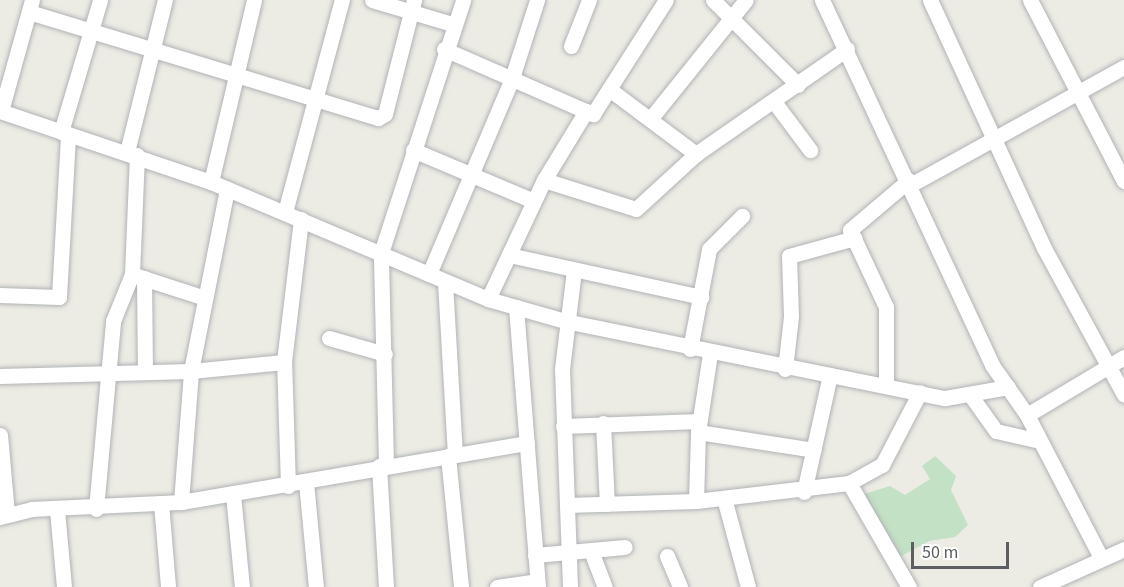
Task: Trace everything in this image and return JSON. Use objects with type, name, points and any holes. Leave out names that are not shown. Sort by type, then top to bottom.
[{"type":"street","points":[[0,295],[59,297],[64,133],[100,0]]},
{"type":"street","points":[[145,371],[132,153],[152,50],[165,0]]},
{"type":"street","points":[[211,182],[254,0]]},
{"type":"street","points":[[285,212],[313,99],[342,0]]},
{"type":"street","points":[[372,0],[412,6],[452,24]]},
{"type":"street","points":[[386,587],[382,465],[385,354],[381,253],[452,24],[463,0]]},
{"type":"street","points":[[429,274],[512,78],[537,0]]},
{"type":"street","points":[[571,46],[589,0]]},
{"type":"street","points":[[444,49],[593,114],[666,0]]},
{"type":"street","points":[[713,0],[798,85]]},
{"type":"street","points":[[651,118],[730,15],[747,0]]},
{"type":"street","points":[[822,0],[911,182],[992,365],[1026,415],[1100,556]]},
{"type":"street","points":[[930,0],[1044,249],[1124,395]]},
{"type":"street","points":[[1030,0],[1124,181]]},
{"type":"street","points":[[412,6],[382,118],[91,31],[31,6],[0,111],[132,153],[211,182],[488,299],[565,321],[710,354],[785,369],[886,384],[920,392],[971,396],[1008,387]]},
{"type":"street","points":[[544,180],[636,209],[696,154],[775,103],[847,49]]},
{"type":"street","points":[[886,384],[886,306],[855,238],[853,223],[911,182],[1124,67]]},
{"type":"street","points":[[609,89],[651,118],[696,154]]},
{"type":"street","points":[[775,103],[810,150]]},
{"type":"street","points":[[488,299],[544,180],[586,111]]},
{"type":"street","points":[[413,150],[534,201]]},
{"type":"street","points":[[181,502],[190,371],[227,189]]},
{"type":"street","points":[[690,349],[709,249],[742,216]]},
{"type":"street","points":[[288,486],[284,362],[301,219]]},
{"type":"street","points":[[785,369],[791,316],[789,256],[855,238]]},
{"type":"street","points":[[509,255],[701,297]]},
{"type":"street","points":[[570,587],[563,426],[565,321],[574,270]]},
{"type":"street","points":[[138,276],[205,298]]},
{"type":"street","points":[[96,509],[113,321],[138,276]]},
{"type":"street","points":[[445,282],[452,455],[461,587]]},
{"type":"street","points":[[497,587],[537,584],[516,307]]},
{"type":"street","points":[[330,338],[385,354]]},
{"type":"street","points":[[696,501],[698,426],[710,354]]},
{"type":"street","points":[[1026,415],[1124,357]]},
{"type":"street","points":[[0,376],[190,371],[284,362]]},
{"type":"street","points":[[804,492],[830,375]]},
{"type":"street","points":[[567,505],[696,501],[804,492],[849,483],[882,465],[920,392]]},
{"type":"street","points":[[971,396],[996,431],[1040,441]]},
{"type":"street","points":[[563,426],[603,423],[698,426],[814,450]]},
{"type":"street","points":[[603,423],[607,504]]},
{"type":"street","points":[[0,435],[3,515],[181,502],[288,486],[382,465],[527,443]]},
{"type":"street","points":[[306,482],[316,587]]},
{"type":"street","points":[[849,483],[909,587]]},
{"type":"street","points":[[232,494],[242,587]]},
{"type":"street","points":[[724,498],[748,587]]},
{"type":"street","points":[[161,503],[168,587]]},
{"type":"street","points":[[57,510],[64,587]]},
{"type":"street","points":[[535,555],[626,547]]},
{"type":"street","points":[[1040,587],[1100,556],[1124,549]]},
{"type":"street","points":[[591,551],[605,587]]},
{"type":"street","points":[[667,556],[680,587]]},
{"type":"green space","points":[[935,456],[956,476],[951,490],[968,525],[955,537],[929,541],[898,558],[861,495],[890,486],[905,495],[930,479],[922,466]]}]
